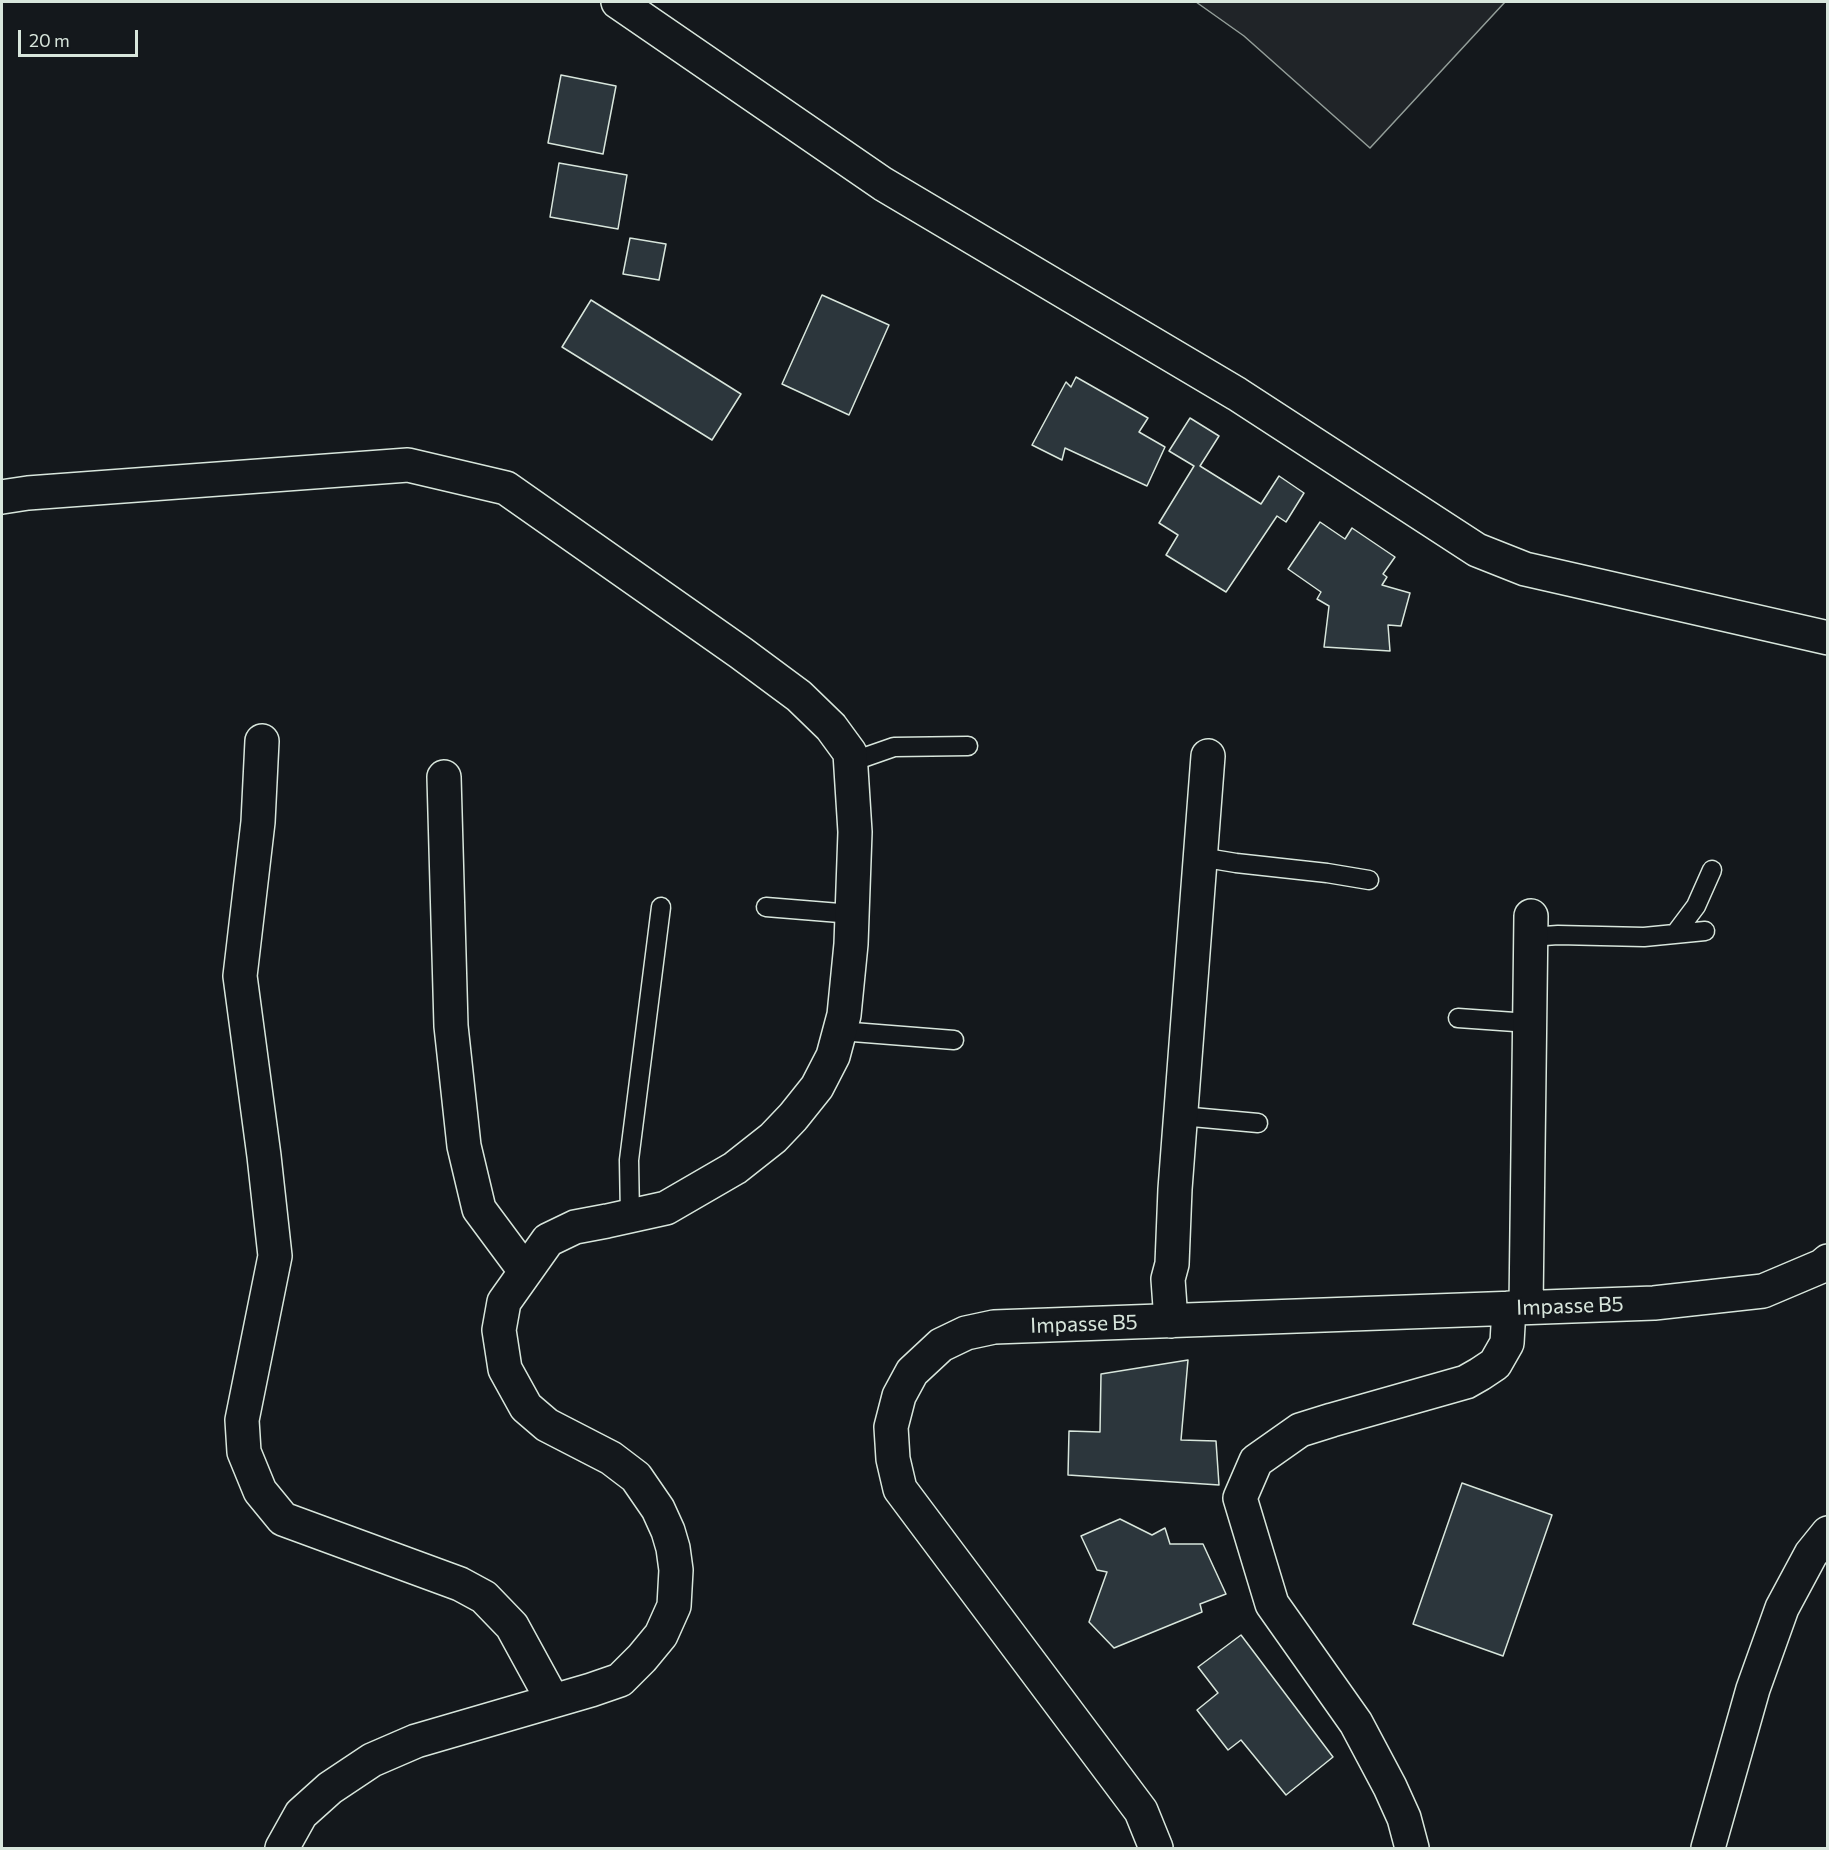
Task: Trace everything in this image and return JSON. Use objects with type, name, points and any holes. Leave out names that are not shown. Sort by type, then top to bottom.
[{"type":"street","points":[[618,2],[883,183],[1237,394],[1477,550],[1525,569],[1827,638]]},
{"type":"street","points":[[2,497],[28,493],[408,465],[506,488],[732,646],[799,696],[831,727],[850,753],[855,832],[851,944],[844,1015],[833,1056],[818,1087],[773,1138],[735,1168],[666,1208],[575,1227],[548,1240],[504,1302],[500,1330],[505,1369],[526,1407],[547,1425],[611,1458],[636,1477],[658,1509],[668,1531],[676,1570],[674,1606],[661,1635],[620,1680],[416,1741],[372,1760],[330,1788],[301,1814],[282,1848]]},
{"type":"street","points":[[262,741],[258,822],[240,976],[275,1257],[242,1420],[244,1452],[260,1491],[283,1519],[460,1584],[484,1597],[512,1626],[553,1701]]},
{"type":"street","points":[[1171,1321],[1168,1279],[1172,1264],[1175,1189],[1208,756]]},
{"type":"street","points":[[444,777],[451,1026],[464,1146],[479,1209],[525,1271]]},
{"type":"street","points":[[1412,1848],[1404,1818],[1356,1723],[1272,1605],[1240,1498],[1256,1461],[1300,1430],[1466,1382],[1495,1364],[1507,1343],[1517,1307],[1531,927]]},
{"type":"street","name":"Impasse B5","points":[[1156,1848],[1142,1811],[900,1489],[893,1459],[891,1426],[899,1396],[912,1372],[941,1345],[966,1334],[994,1327],[1654,1303],[1763,1291],[1822,1266],[1827,1261]]},
{"type":"street","points":[[1708,1848],[1753,1689],[1782,1608],[1811,1554],[1827,1533]]},
{"type":"lane","points":[[851,762],[894,747],[968,746]]},
{"type":"lane","points":[[1200,857],[1369,880]]},
{"type":"lane","points":[[1675,934],[1696,906],[1712,870]]},
{"type":"lane","points":[[630,1216],[629,1160],[661,907]]},
{"type":"lane","points":[[766,907],[852,914]]},
{"type":"lane","points":[[1531,927],[1558,935],[1644,937],[1705,931]]},
{"type":"lane","points":[[1458,1018],[1529,1023]]},
{"type":"lane","points":[[840,1031],[954,1040]]},
{"type":"lane","points":[[1181,1116],[1258,1123]]},
{"type":"shaded area","points":[[1196,2],[1505,2],[1370,148],[1244,36]]},
{"type":"building","points":[[561,75],[616,86],[603,154],[548,143]]},
{"type":"building","points":[[559,163],[627,175],[618,229],[550,217]]},
{"type":"building","points":[[630,238],[666,244],[659,280],[623,274]]},
{"type":"building","points":[[822,295],[889,325],[849,415],[782,384]]},
{"type":"building","points":[[591,300],[741,394],[712,440],[562,347]]},
{"type":"building","points":[[1076,377],[1148,418],[1139,432],[1165,447],[1147,486],[1065,448],[1062,460],[1032,445],[1066,382],[1071,387]]},
{"type":"building","points":[[1190,418],[1219,436],[1200,466],[1261,504],[1279,476],[1304,493],[1286,522],[1277,516],[1226,592],[1166,555],[1178,535],[1159,523],[1194,466],[1169,451]]},
{"type":"building","points":[[1320,522],[1345,539],[1352,528],[1395,557],[1383,574],[1387,577],[1382,585],[1410,593],[1401,626],[1388,625],[1390,651],[1324,647],[1329,606],[1317,599],[1321,592],[1288,569]]},
{"type":"building","points":[[1188,1360],[1181,1440],[1216,1441],[1219,1485],[1068,1475],[1069,1431],[1100,1432],[1101,1374]]},
{"type":"building","points":[[1462,1483],[1552,1515],[1503,1656],[1413,1624]]},
{"type":"building","points":[[1120,1519],[1152,1535],[1165,1528],[1170,1544],[1203,1544],[1226,1594],[1200,1604],[1202,1612],[1114,1648],[1089,1622],[1107,1572],[1097,1570],[1081,1536]]},
{"type":"building","points":[[1241,1635],[1333,1757],[1286,1795],[1241,1740],[1228,1750],[1197,1710],[1218,1693],[1198,1667]]}]
